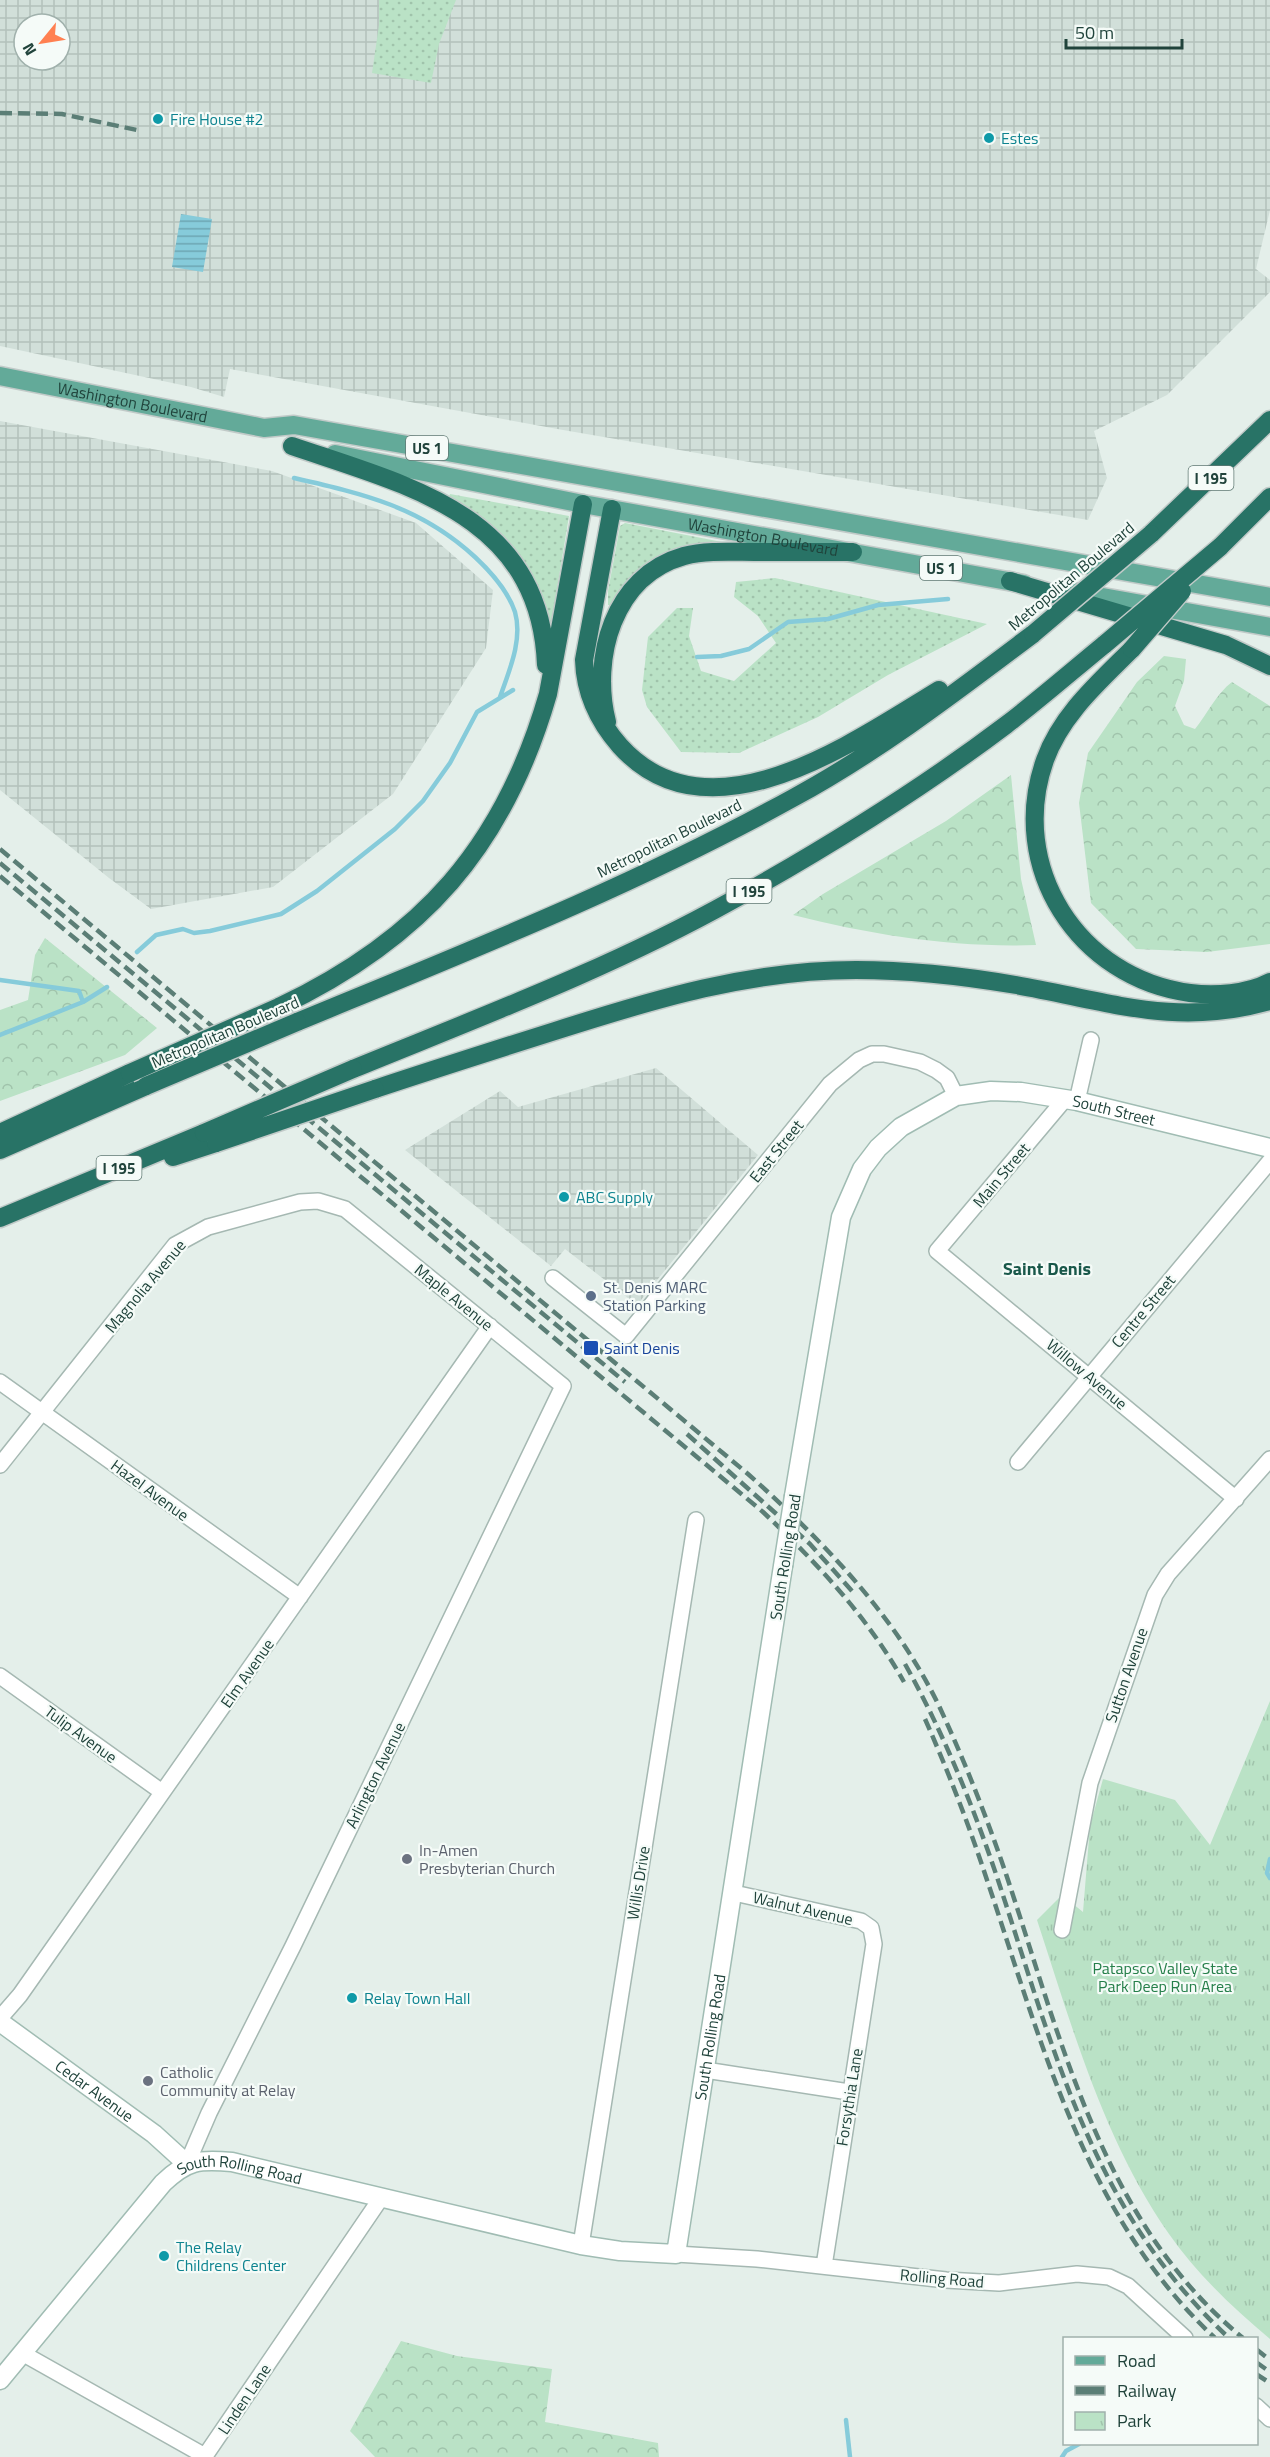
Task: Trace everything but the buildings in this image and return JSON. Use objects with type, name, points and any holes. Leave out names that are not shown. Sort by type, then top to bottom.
[{"type":"highway","name":"Metropolitan Boulevard","points":[[0,1150],[590,898],[697,848],[795,798],[884,742],[1033,634],[1151,534],[1270,420]]},
{"type":"highway","points":[[292,446],[410,487],[473,521],[495,539],[529,586],[538,612],[545,643],[548,694]]},
{"type":"highway","name":"I 195","points":[[0,1218],[210,1138],[353,1070],[623,955],[729,902],[828,845],[918,787],[1006,724],[1220,547],[1270,497]]},
{"type":"highway","points":[[0,1133],[279,1007],[342,975],[367,958],[429,907],[458,874],[484,838],[511,793],[526,760],[548,694],[583,504]]},
{"type":"highway","points":[[612,509],[584,660],[584,682],[590,700],[611,735],[632,759],[672,780],[700,788],[727,788],[756,783],[788,772],[878,727],[1033,634]]},
{"type":"highway","points":[[1220,547],[1132,649],[1081,701],[1060,729],[1046,759],[1038,790],[1035,822],[1038,856],[1047,885],[1066,920],[1087,945],[1113,966],[1146,983],[1174,991],[1206,995],[1237,992],[1270,982]]},
{"type":"highway","points":[[611,735],[602,679],[607,635],[613,617],[626,599],[653,573],[683,556],[714,552],[853,552]]},
{"type":"highway","points":[[1010,581],[1226,645],[1270,666]]},
{"type":"highway","points":[[210,1138],[375,1089],[654,999],[703,986],[804,973],[903,971],[955,975],[1018,985],[1127,1008],[1170,1014],[1239,1010],[1270,1000]]},
{"type":"main road","name":"Washington Boulevard","points":[[0,376],[264,428],[294,425],[617,480],[1270,597]]},
{"type":"main road","name":"Washington Boulevard","points":[[264,428],[292,446],[583,504],[1270,627]]},
{"type":"main road","points":[[583,504],[590,476]]},
{"type":"main road","points":[[612,509],[617,480]]},
{"type":"street","name":"Main Street","points":[[937,1251],[1071,1100],[1091,1040]]},
{"type":"street","name":"East Street","points":[[553,1278],[626,1336],[830,1084],[851,1065],[872,1054],[920,1062],[947,1078],[957,1096]]},
{"type":"street","name":"South Street","points":[[957,1096],[991,1091],[1071,1100],[1270,1148]]},
{"type":"street","name":"South Rolling Road","points":[[0,2379],[163,2183],[187,2164],[208,2160],[232,2162],[581,2245],[620,2251],[676,2254],[827,1287],[841,1217],[850,1192],[878,1148],[901,1127],[957,1096]]},
{"type":"street","name":"Centre Street","points":[[1018,1462],[1089,1374],[1270,1161]]},
{"type":"street","name":"Magnolia Avenue","points":[[0,1466],[175,1245],[208,1227],[300,1202],[318,1201],[345,1209]]},
{"type":"street","name":"Maple Avenue","points":[[345,1209],[563,1386]]},
{"type":"street","name":"Willow Avenue","points":[[937,1251],[1089,1374],[1236,1499]]},
{"type":"street","name":"Elm Avenue","points":[[0,2018],[20,1995],[490,1326]]},
{"type":"street","name":"Hazel Avenue","points":[[0,1382],[300,1597]]},
{"type":"street","name":"Arlington Avenue","points":[[187,2164],[209,2113],[293,1946],[563,1386]]},
{"type":"street","name":"Sutton Avenue","points":[[1062,1930],[1090,1783],[1146,1616],[1168,1574],[1270,1458]]},
{"type":"street","name":"Willis Drive","points":[[581,2245],[696,1520]]},
{"type":"street","name":"Tulip Avenue","points":[[0,1676],[162,1792]]},
{"type":"street","name":"Walnut Avenue","points":[[734,1893],[861,1921],[871,1928]]},
{"type":"street","name":"Forsythia Lane","points":[[824,2266],[849,2092],[874,1944],[871,1928]]},
{"type":"street","name":"Cedar Avenue","points":[[0,2022],[154,2134],[187,2164]]},
{"type":"street","points":[[705,2070],[849,2092]]},
{"type":"street","name":"Linden Lane","points":[[22,2353],[205,2456],[381,2198]]},
{"type":"street","name":"Rolling Road","points":[[676,2254],[999,2283],[1077,2274],[1109,2277],[1128,2286],[1184,2337]]},
{"type":"street","points":[[1258,2407],[1270,2419]]},
{"type":"shaded area","points":[[0,0],[1270,0],[1270,210],[1256,269],[1270,280],[1270,292],[1167,395],[1094,431],[1107,478],[1088,520],[563,430],[230,369],[224,397],[191,387],[0,346]]},
{"type":"shaded area","points":[[0,421],[272,471],[416,523],[493,590],[486,648],[393,794],[273,887],[151,909],[0,790]]},
{"type":"shaded area","points":[[656,1068],[758,1155],[637,1305],[565,1249],[551,1266],[405,1150],[500,1091],[518,1107]]},
{"type":"green space","points":[[379,0],[456,0],[439,44],[431,83],[372,73],[379,25]]},
{"type":"green space","points":[[450,494],[569,516],[551,625],[534,582],[518,556],[498,534],[449,497]]},
{"type":"green space","points":[[625,523],[722,542],[705,544],[627,586],[611,605],[608,605],[608,591],[620,526]]},
{"type":"green space","points":[[775,578],[987,624],[888,675],[818,717],[739,753],[681,752],[647,707],[642,690],[648,637],[677,608],[693,608],[689,636],[701,671],[734,681],[776,643],[758,616],[734,597],[736,582]]},
{"type":"green space","points":[[1164,656],[1186,659],[1184,681],[1175,706],[1184,725],[1195,729],[1217,698],[1232,682],[1270,706],[1270,944],[1207,952],[1136,949],[1091,903],[1079,803],[1088,753],[1137,682]]},
{"type":"green space","points":[[1011,775],[1021,879],[1036,945],[975,944],[914,939],[853,929],[793,915],[823,894],[946,821]]},
{"type":"green space","points":[[45,938],[157,1028],[125,1055],[0,1101],[0,1010],[28,1000],[35,955]]},
{"type":"green space","name":"Patapsco Valley State Park Deep Run Area","points":[[1270,1701],[1270,2339],[1229,2303],[1191,2263],[1146,2198],[1126,2161],[1092,2082],[1037,1920],[1062,1895],[1083,1912],[1090,1826],[1103,1779],[1175,1800],[1210,1845]]},
{"type":"green space","points":[[401,2341],[457,2356],[552,2369],[545,2422],[658,2443],[659,2457],[375,2457],[350,2431]]},
{"type":"water","points":[[181,214],[212,219],[203,272],[172,267]]},
{"type":"waterway","points":[[294,478],[368,497],[412,514],[455,540],[487,569],[508,597],[517,623],[514,655],[500,697]]},
{"type":"waterway","points":[[697,657],[721,656],[749,649],[788,622],[828,619],[878,605],[948,599]]},
{"type":"waterway","points":[[137,952],[156,935],[183,929],[194,933],[210,931],[281,914],[317,891],[395,829],[423,801],[450,763],[477,712],[513,690]]},
{"type":"waterway","points":[[0,980],[79,991],[83,1002]]},
{"type":"waterway","points":[[0,1035],[83,1002],[107,987]]},
{"type":"waterway","points":[[1270,1859],[1267,1873],[1270,1878]]},
{"type":"waterway","points":[[846,2420],[850,2457]]},
{"type":"waterway","points":[[1062,2457],[1066,2451],[1077,2445]]},
{"type":"railway","points":[[0,113],[62,114],[137,130]]},
{"type":"railway","points":[[0,849],[748,1474],[803,1526],[856,1582],[902,1642],[922,1674],[949,1728],[999,1853],[1068,2063],[1092,2124],[1121,2184],[1154,2240],[1195,2292],[1242,2337]]},
{"type":"railway","points":[[0,863],[625,1382]]},
{"type":"railway","points":[[0,876],[763,1512],[840,1591],[874,1635],[904,1682]]},
{"type":"railway","points":[[687,1434],[810,1544],[852,1591]]},
{"type":"railway","points":[[905,1664],[932,1716],[967,1795],[997,1877],[1059,2065],[1110,2181],[1143,2236],[1182,2288],[1228,2337]]},
{"type":"railway","points":[[925,1719],[966,1819],[1049,2065],[1100,2183],[1132,2238],[1170,2290],[1214,2337]]},
{"type":"railway","points":[[1258,2351],[1270,2360]]},
{"type":"railway","points":[[1258,2363],[1270,2372]]},
{"type":"railway","points":[[1258,2375],[1270,2383]]},
{"type":"place","name":"Fire House #2","points":[[158,119]]},
{"type":"place","name":"Estes","points":[[989,138]]},
{"type":"place","name":"ABC Supply","points":[[564,1197]]},
{"type":"place","name":"St. Denis MARC Station Parking","points":[[591,1296]]},
{"type":"place","name":"Saint Denis","points":[[591,1348]]},
{"type":"place","name":"In-Amen Presbyterian Church","points":[[407,1859]]},
{"type":"place","name":"Relay Town Hall","points":[[352,1998]]},
{"type":"place","name":"Catholic Community at Relay","points":[[148,2081]]},
{"type":"place","name":"The Relay Childrens Center","points":[[164,2256]]},
{"type":"district","name":"Saint Denis","points":[[1047,1268]]}]
